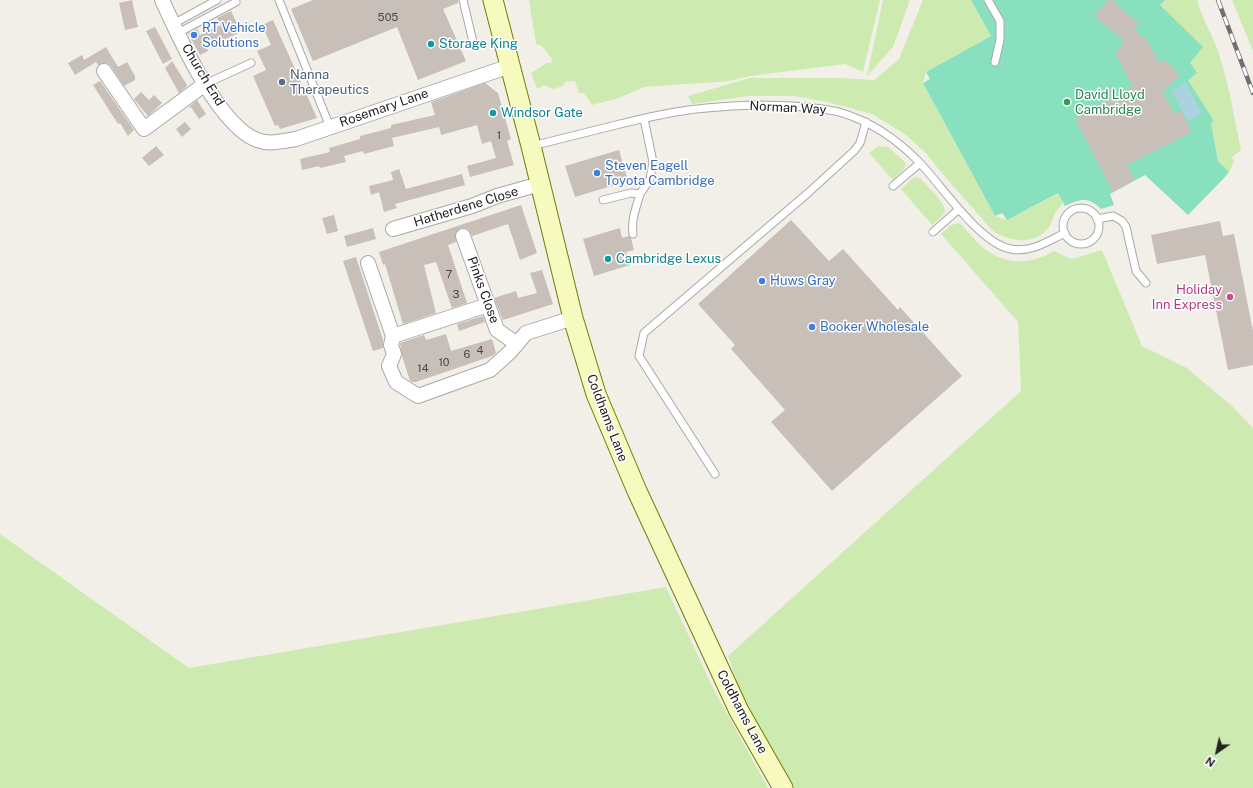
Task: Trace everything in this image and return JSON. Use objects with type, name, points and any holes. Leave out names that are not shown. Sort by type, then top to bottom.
[{"type":"street","name":"Church End","points":[[162,0],[205,84],[230,120],[243,132],[257,140]]},
{"type":"street","name":"Coldhams Lane","points":[[493,0],[531,146],[573,318],[596,394],[637,491],[739,711],[783,788]]},
{"type":"street","name":"Rosemary Lane","points":[[257,140],[271,143],[290,140],[510,66]]},
{"type":"street","points":[[104,71],[144,130],[205,84]]},
{"type":"street","name":"Hatherdene Close","points":[[393,229],[540,184]]},
{"type":"street","name":"Pinks Close","points":[[463,236],[497,330],[517,344]]},
{"type":"street","points":[[368,262],[393,336],[391,345],[394,354],[389,366],[396,382],[418,396],[490,370],[510,352],[526,333],[573,318]]},
{"type":"street","points":[[393,336],[488,305]]},
{"type":"lane","points":[[176,29],[217,0]]},
{"type":"lane","points":[[463,0],[474,46]]},
{"type":"lane","points":[[988,0],[1000,22],[1000,40],[995,62]]},
{"type":"lane","points":[[282,1],[330,127]]},
{"type":"lane","points":[[176,29],[236,2]]},
{"type":"lane","points":[[205,84],[252,63]]},
{"type":"lane","name":"Norman Way","points":[[531,146],[681,111],[717,107],[771,105],[812,107],[852,116],[866,122],[899,143],[920,163],[959,209],[989,239],[1000,246],[1012,250],[1026,250],[1065,233]]},
{"type":"lane","points":[[633,234],[633,219],[640,194],[650,179],[653,162],[644,119]]},
{"type":"lane","points":[[715,474],[639,356],[644,333],[808,193],[854,151],[860,142],[866,122]]},
{"type":"lane","points":[[893,186],[920,163]]},
{"type":"lane","points":[[603,200],[631,193],[640,194]]},
{"type":"lane","points":[[1080,208],[1089,210],[1094,213],[1097,219],[1099,225],[1097,233],[1092,240],[1088,242],[1080,243],[1073,241],[1065,233],[1065,219],[1072,210],[1080,208]]},
{"type":"lane","points":[[933,232],[959,209]]},
{"type":"lane","points":[[1097,219],[1114,216],[1122,221],[1126,227],[1136,271],[1146,283]]},
{"type":"green space","points":[[529,0],[880,0],[863,72],[845,64],[750,76],[729,81],[644,87],[619,98],[592,105],[584,93],[579,93],[575,81],[565,82],[563,86],[553,89],[545,85],[537,89],[531,73],[547,63],[551,63],[552,59],[542,46],[536,44]]},
{"type":"green space","points":[[883,0],[910,0],[893,47],[867,76]]},
{"type":"green space","points":[[923,0],[971,0],[991,36],[926,72],[923,83],[995,216],[1007,220],[1059,193],[1063,203],[1055,213],[1049,227],[1037,237],[1022,240],[1014,239],[992,230],[939,170],[927,154],[906,135],[872,114],[827,102],[795,96],[748,96],[692,104],[688,96],[750,78],[840,78],[874,80],[899,59]]},
{"type":"green space","name":"David Lloyd Cambridge","points":[[971,0],[1165,0],[1160,5],[1203,47],[1190,63],[1197,73],[1188,80],[1214,121],[1211,123],[1218,161],[1229,172],[1188,215],[1145,175],[1110,194],[1114,205],[1101,209],[1088,200],[1080,200],[1065,206],[1058,193],[1007,220],[1002,213],[995,216],[923,83],[930,79],[926,72],[991,36]]},
{"type":"green space","points":[[1165,0],[1197,0],[1218,51],[1228,88],[1241,150],[1232,157],[1234,162],[1229,172],[1218,161],[1211,123],[1214,121],[1187,80],[1190,63],[1160,5]]},
{"type":"green space","points":[[1232,0],[1253,0],[1253,51]]},
{"type":"green space","points":[[878,146],[888,147],[906,164],[904,169],[893,180],[869,153]]},
{"type":"green space","points":[[914,177],[920,178],[939,198],[944,207],[945,211],[943,215],[932,225],[901,189]]},
{"type":"green space","points":[[960,223],[981,246],[990,253],[1008,260],[1026,261],[1045,256],[1054,251],[1071,259],[1102,250],[1142,346],[1187,368],[1232,406],[1253,428],[1253,788],[786,788],[742,697],[728,656],[1021,391],[1018,322],[941,234],[951,225]]},
{"type":"green space","points":[[0,534],[189,668],[666,587],[713,688],[768,788],[0,788]]},
{"type":"water","points":[[1185,82],[1202,113],[1188,121],[1171,91]]},
{"type":"building","points":[[132,0],[138,27],[125,30],[119,3]]},
{"type":"building","points":[[313,0],[458,0],[458,3],[443,9],[466,61],[418,80],[397,27],[313,61],[291,9]]},
{"type":"building","points":[[1108,0],[1112,0],[1139,24],[1134,30],[1148,41],[1159,63],[1165,60],[1180,75],[1163,92],[1174,113],[1181,110],[1192,132],[1127,165],[1135,180],[1113,192],[1075,119],[1133,87],[1115,53],[1125,41],[1094,16]]},
{"type":"building","points":[[231,11],[241,32],[207,48],[208,51],[200,55],[188,33],[197,29],[200,35],[221,25],[217,18]]},
{"type":"building","points":[[273,20],[317,118],[280,129],[278,125],[275,126],[253,76],[266,70],[257,51],[271,45],[262,25]]},
{"type":"building","points":[[155,27],[172,59],[163,64],[146,31]]},
{"type":"building","points":[[106,47],[118,67],[127,62],[135,76],[135,80],[124,86],[111,66],[104,63],[98,65],[96,62],[75,75],[68,63],[82,55],[84,60]]},
{"type":"building","points":[[172,61],[187,85],[179,93],[165,68]]},
{"type":"building","points":[[100,81],[134,130],[128,136],[120,123],[118,124],[93,85]]},
{"type":"building","points":[[485,83],[498,93],[511,139],[507,141],[514,165],[470,177],[467,166],[496,158],[491,141],[482,144],[477,125],[441,135],[439,127],[392,138],[394,146],[364,154],[363,151],[344,156],[346,162],[320,168],[319,166],[302,170],[300,159],[330,152],[329,148],[360,139],[360,136],[391,128],[391,125],[435,115],[431,102]]},
{"type":"building","points":[[141,92],[149,100],[154,95],[162,103],[148,116],[134,99]]},
{"type":"building","points":[[197,100],[206,114],[199,119],[191,107],[189,107]]},
{"type":"building","points":[[185,122],[191,129],[182,137],[176,129]]},
{"type":"building","points":[[156,146],[164,155],[149,166],[142,158]]},
{"type":"building","name":"Steven Eagell Toyota Cambridge","points":[[619,150],[628,181],[575,197],[565,166]]},
{"type":"building","points":[[399,169],[406,189],[462,174],[465,185],[395,204],[397,208],[384,212],[379,192],[371,195],[369,186],[393,180],[391,172]]},
{"type":"building","points":[[521,205],[537,253],[520,260],[508,224],[472,236],[468,229],[460,228],[455,234],[456,242],[448,245],[467,303],[452,308],[436,262],[424,265],[436,313],[403,324],[385,264],[383,265],[379,252]]},
{"type":"building","points":[[334,215],[338,231],[327,234],[322,218]]},
{"type":"building","points":[[791,220],[829,261],[843,249],[898,310],[900,307],[962,376],[832,491],[771,422],[785,410],[731,349],[735,345],[698,304]]},
{"type":"building","name":"Holiday Inn Express","points":[[1220,221],[1223,236],[1234,234],[1253,331],[1253,365],[1228,370],[1205,255],[1157,264],[1151,235]]},
{"type":"building","points":[[373,228],[376,239],[347,247],[344,236]]},
{"type":"building","name":"Cambridge Lexus","points":[[620,228],[622,238],[629,236],[631,238],[634,250],[626,252],[630,265],[594,276],[583,239]]},
{"type":"building","points":[[356,257],[383,340],[383,348],[373,351],[343,261]]},
{"type":"building","points":[[542,270],[553,304],[503,320],[494,298],[516,291],[518,298],[537,293],[530,273]]},
{"type":"building","points":[[483,316],[485,322],[459,331],[457,324]]},
{"type":"building","points":[[446,334],[451,351],[492,339],[496,353],[492,356],[416,382],[410,381],[402,356],[400,343],[424,335],[426,340]]},
{"type":"railway","points":[[1218,0],[1253,93]]},
{"type":"place","name":"RT Vehicle Solutions","points":[[194,35]]},
{"type":"place","name":"Storage King","points":[[431,44]]},
{"type":"place","name":"Nanna Therapeutics","points":[[282,82]]},
{"type":"place","name":"David Lloyd Cambridge","points":[[1067,102]]},
{"type":"place","name":"Windsor Gate","points":[[493,113]]},
{"type":"place","name":"Steven Eagell Toyota Cambridge","points":[[597,173]]},
{"type":"place","name":"Cambridge Lexus","points":[[608,259]]},
{"type":"place","name":"Huws Gray","points":[[762,281]]},
{"type":"place","name":"Holiday Inn Express","points":[[1230,297]]},
{"type":"place","name":"Booker Wholesale","points":[[812,327]]}]
